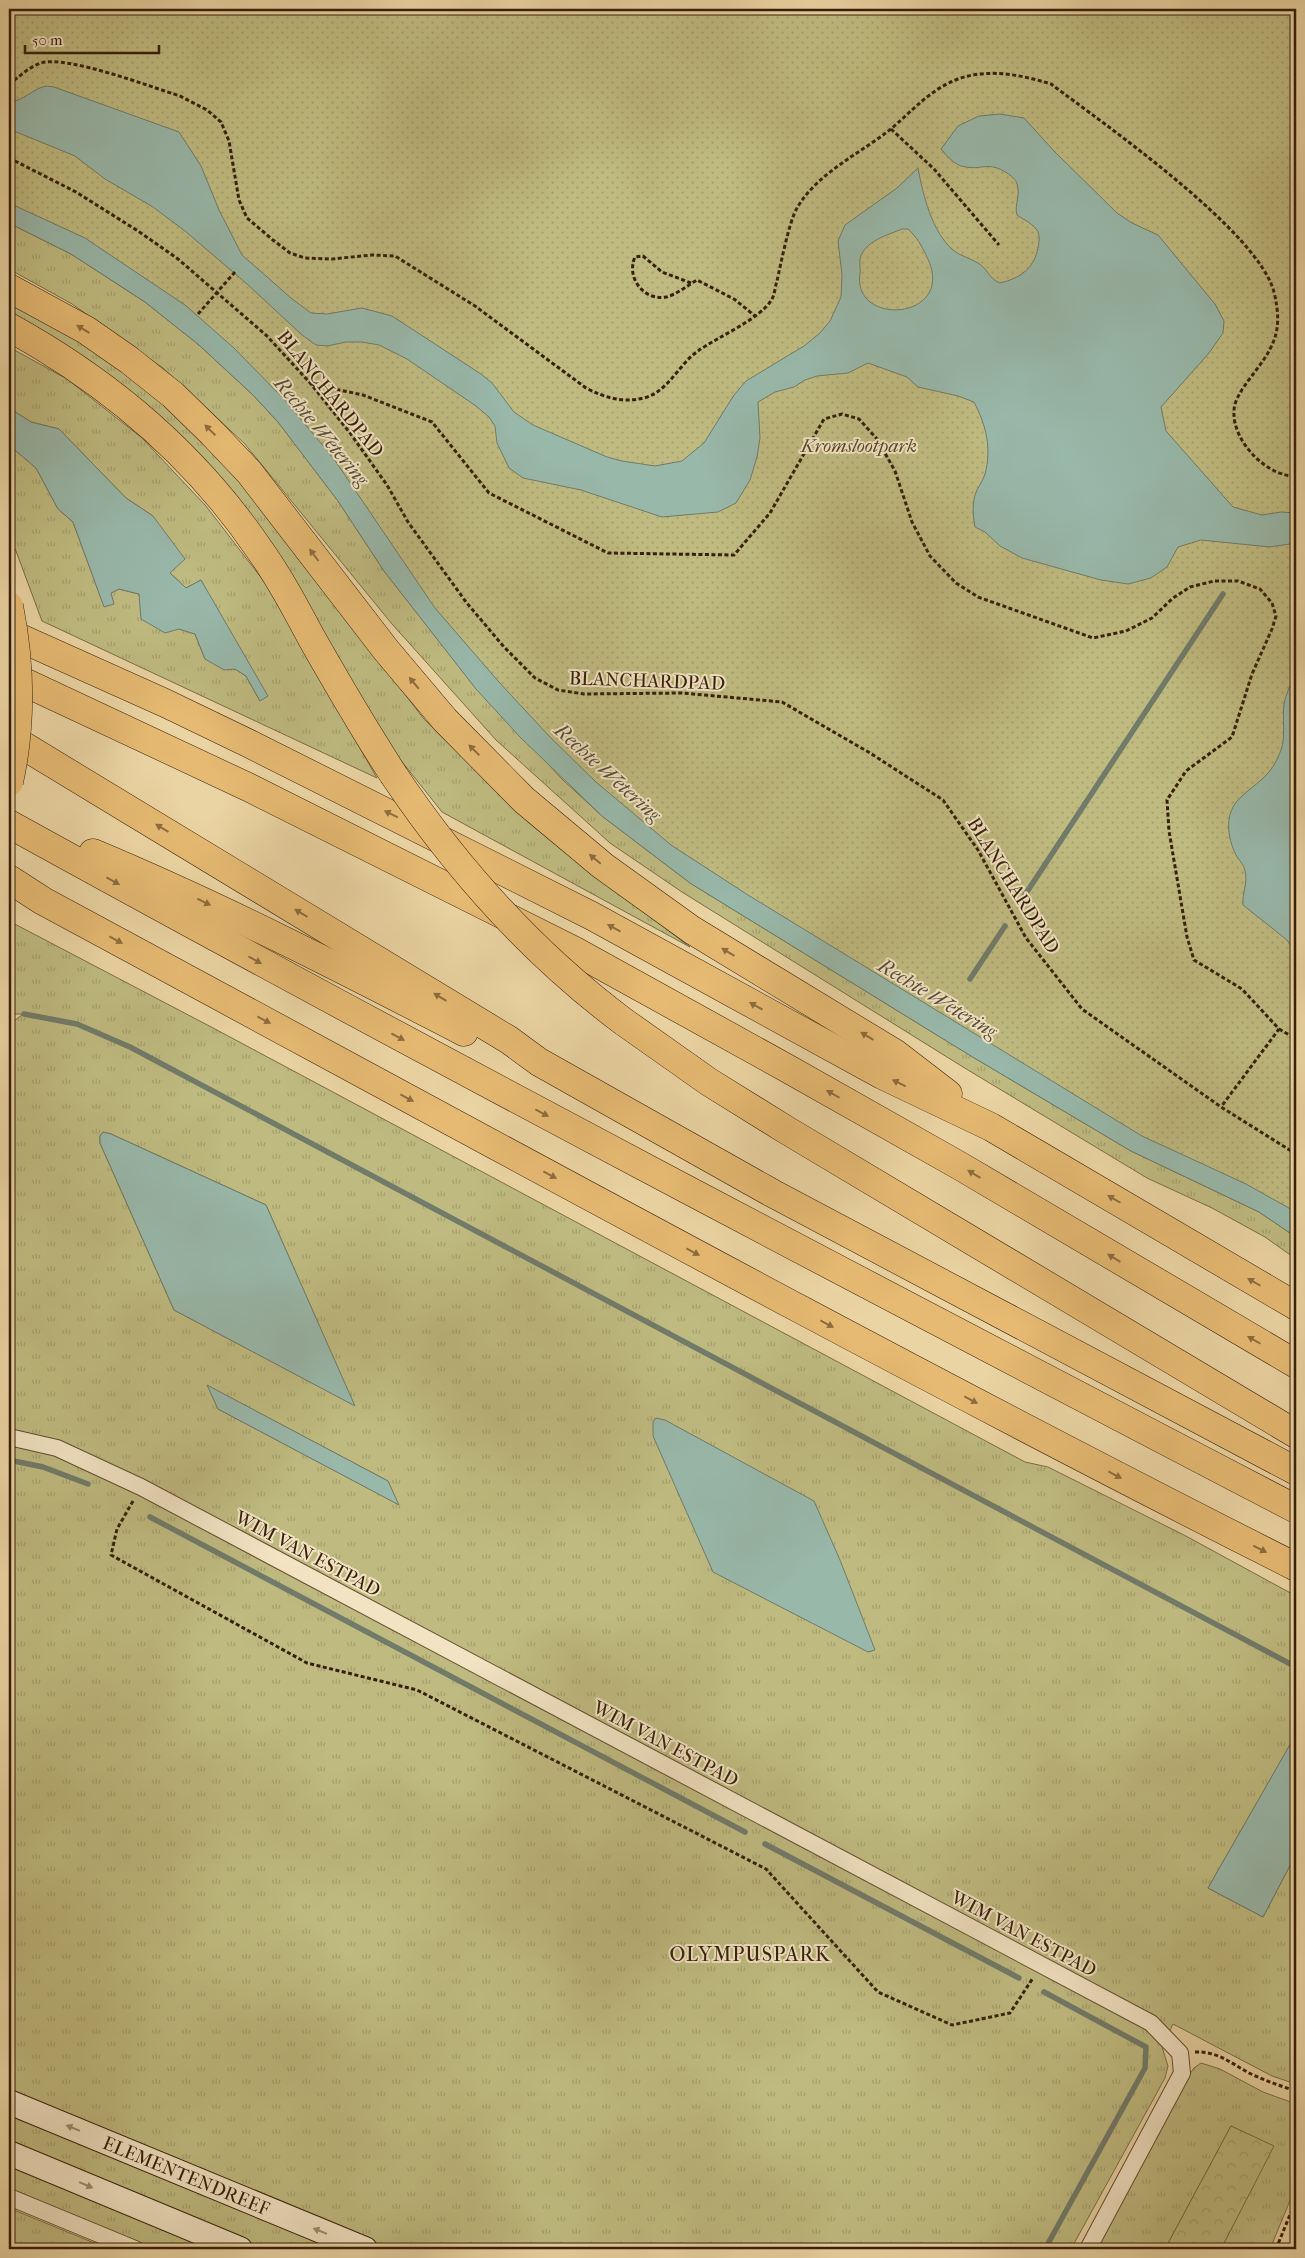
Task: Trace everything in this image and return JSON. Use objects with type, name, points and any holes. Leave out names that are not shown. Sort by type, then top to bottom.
[{"type":"highway","points":[[9,288],[86,330],[129,360],[173,395],[212,433],[249,472],[386,650],[445,720],[524,800],[603,866],[692,930],[896,1054],[991,1127]]},
{"type":"highway","points":[[9,327],[68,362],[133,410],[164,438],[216,493],[259,548],[349,704],[393,774],[428,824],[476,883],[547,957],[624,1022],[702,1077],[788,1131],[1296,1434]]},
{"type":"highway","points":[[9,606],[16,642],[20,686],[15,754],[9,782]]},
{"type":"highway","points":[[9,633],[165,703],[403,820],[592,916],[882,1075],[991,1127],[1296,1306]]},
{"type":"highway","points":[[9,675],[248,787],[575,951],[960,1166],[1296,1364]]},
{"type":"highway","points":[[9,737],[215,860],[509,1040],[539,1062],[772,1193],[1296,1471]]},
{"type":"highway","points":[[9,817],[160,881],[318,957],[502,1051],[539,1062]]},
{"type":"highway","points":[[9,824],[262,963],[638,1165],[1296,1509]]},
{"type":"highway","points":[[9,879],[43,901],[784,1302],[1135,1486],[1296,1567]]},
{"type":"highway","points":[[9,887],[43,901]]},
{"type":"main road","name":"ELEMENTENDREEF","points":[[9,2102],[365,2249]]},
{"type":"main road","points":[[9,2153],[240,2249]]},
{"type":"street","name":"WIM VAN ESTPAD","points":[[9,1437],[57,1448],[141,1487],[1151,2023],[1180,2053]]},
{"type":"street","points":[[1088,2249],[1182,2073],[1180,2053]]},
{"type":"street","points":[[9,2197],[135,2249]]},
{"type":"path","points":[[9,84],[32,67],[42,63],[52,61],[71,63],[180,96],[196,104],[207,110],[221,122],[229,141],[239,200],[247,218],[284,249],[305,258],[332,259],[372,255],[395,256],[475,306],[586,388],[607,398],[628,400],[646,397],[665,385],[696,351],[755,316],[772,300],[796,210],[809,190],[891,129],[930,94],[958,79],[986,73],[1026,76],[1051,84],[1203,204],[1232,230],[1260,265],[1273,289],[1279,324],[1271,351],[1241,389],[1234,411],[1237,430],[1247,451],[1264,465],[1290,476],[1296,476]]},
{"type":"path","points":[[891,129],[934,169],[999,245]]},
{"type":"path","name":"BLANCHARDPAD","points":[[9,158],[76,192],[138,231],[218,292],[267,336],[311,384],[367,456],[413,529],[466,602],[504,647],[535,678],[558,690],[584,694],[682,693],[782,702],[870,752],[943,800],[978,850],[1026,938],[1082,1009],[1221,1107],[1296,1154]]},
{"type":"path","points":[[691,283],[662,272],[643,256],[635,258],[631,266],[633,277],[639,288],[653,296],[666,297],[697,280],[727,295],[755,316]]},
{"type":"path","points":[[198,314],[236,272]]},
{"type":"path","points":[[311,384],[363,395],[432,422],[489,494],[608,553],[734,555],[770,513],[824,419],[842,414],[859,420],[877,439],[895,471],[912,522],[930,556],[956,584],[978,597],[1093,638],[1126,631],[1152,618],[1173,598],[1190,587],[1214,581],[1238,580],[1260,589],[1272,602],[1276,616],[1252,674],[1232,737],[1186,771],[1167,800],[1169,831],[1187,937],[1194,960],[1242,989],[1279,1030],[1296,1039]]},
{"type":"path","points":[[1221,1107],[1279,1030]]},
{"type":"path","points":[[141,1487],[117,1529],[111,1555],[307,1663],[417,1690],[766,1869],[878,1992],[952,2025],[1010,2013],[1041,1965]]},
{"type":"path","points":[[1180,2053],[1204,2052],[1224,2057],[1249,2072],[1296,2091]]},
{"type":"path","points":[[1276,2249],[1296,2200]]},
{"type":"green space","name":"Kromslootpark","points":[[9,9],[1296,9],[1296,1222],[1023,1079],[635,833],[506,711],[284,412],[169,304],[9,213]]},
{"type":"green space","points":[[9,223],[71,254],[145,302],[199,345],[253,395],[278,422],[338,501],[384,571],[471,682],[563,780],[602,816],[690,883],[971,1056],[1131,1151],[1259,1212],[1296,1237],[1296,1259],[1265,1237],[1212,1208],[1147,1178],[963,1067],[682,892],[610,843],[496,740],[392,624],[244,443],[163,368],[72,304],[9,269]]},
{"type":"green space","points":[[9,302],[81,340],[162,402],[237,477],[424,719],[527,821],[562,850],[690,947],[442,812],[395,753],[259,534],[9,320]]},
{"type":"green space","points":[[9,347],[67,379],[142,438],[206,506],[266,584],[377,778],[42,621],[16,551],[9,539],[9,445],[36,468],[58,509],[73,522],[104,606],[111,593],[119,589],[139,594],[179,629],[195,634],[205,659],[235,669],[246,676],[260,701],[201,580],[186,588],[170,573],[153,516],[126,498],[59,429],[31,422],[9,408]]},
{"type":"green space","points":[[9,921],[1025,1462],[1048,1467],[1184,1535],[1296,1596],[1296,1744],[1292,1742],[1208,1888],[1263,1917],[1296,1854],[1296,2084],[1272,2076],[1173,2024],[1162,2047],[1168,2066],[1165,2078],[1071,2249],[388,2249],[9,2092],[9,1025],[23,1014],[9,1014]],"holes":[[[103,1132],[266,1205],[354,1405],[174,1310],[100,1143],[100,1136]],[[208,1386],[388,1481],[398,1504],[218,1409]]]},
{"type":"green space","points":[[1201,2063],[1220,2069],[1263,2092],[1296,2104],[1296,2186],[1270,2249],[1221,2249],[1273,2146],[1231,2126],[1165,2249],[1092,2249],[1181,2087],[1194,2068]]},
{"type":"green space","points":[[9,2112],[326,2243],[323,2249],[264,2249],[9,2144]]},
{"type":"green space","points":[[1231,2126],[1274,2146],[1221,2249],[1165,2249]]},
{"type":"green space","points":[[9,2163],[218,2249],[156,2249],[9,2188]]},
{"type":"green space","points":[[9,2208],[109,2249],[9,2249]]},
{"type":"shaded area","points":[[46,86],[54,87],[179,132],[201,166],[219,210],[242,255],[311,313],[327,314],[362,308],[392,316],[481,374],[492,383],[514,412],[533,425],[607,457],[655,466],[682,461],[704,443],[734,395],[746,381],[804,346],[820,333],[830,321],[841,297],[842,275],[838,241],[845,225],[897,188],[918,168],[929,212],[939,233],[953,250],[978,263],[993,279],[1000,283],[1020,275],[1030,267],[1036,255],[1039,236],[1038,232],[1029,222],[1017,215],[1018,188],[1016,181],[1007,173],[995,167],[972,168],[958,165],[941,149],[958,126],[979,116],[1000,114],[1024,118],[1055,152],[1117,213],[1132,223],[1158,235],[1215,304],[1224,321],[1223,333],[1209,353],[1161,407],[1166,431],[1233,507],[1262,515],[1281,512],[1296,513],[1296,543],[1270,547],[1201,540],[1178,547],[1167,567],[1151,578],[1128,584],[1101,580],[1022,558],[1000,546],[985,532],[975,527],[974,499],[985,474],[988,446],[985,428],[974,402],[958,396],[918,387],[907,377],[868,363],[848,373],[817,376],[805,380],[794,387],[775,392],[758,402],[760,438],[750,480],[736,503],[718,512],[662,517],[581,490],[523,478],[509,468],[497,443],[495,426],[489,417],[407,359],[379,345],[362,342],[346,342],[327,346],[316,345],[302,335],[247,284],[185,231],[153,207],[105,179],[75,156],[9,129],[9,102],[19,100]],"holes":[[[902,229],[908,229],[919,242],[927,257],[933,278],[928,294],[917,304],[902,309],[886,309],[871,303],[862,291],[860,259],[862,253],[871,243]]]},
{"type":"shaded area","points":[[9,203],[85,238],[185,305],[234,348],[284,399],[334,459],[435,608],[498,681],[549,736],[596,782],[671,845],[748,895],[1142,1136],[1246,1184],[1296,1212],[1296,1237],[1259,1212],[1131,1151],[971,1056],[690,883],[602,816],[520,737],[476,689],[384,571],[338,501],[278,422],[253,395],[199,345],[145,302],[71,254],[9,223]]},
{"type":"shaded area","points":[[9,408],[31,422],[59,429],[126,498],[153,516],[185,559],[170,573],[186,588],[201,580],[268,696],[260,701],[246,676],[235,669],[224,670],[205,659],[195,634],[179,629],[165,633],[141,619],[139,594],[119,589],[111,593],[114,604],[104,607],[73,522],[58,509],[36,468],[9,445]]},
{"type":"shaded area","points":[[1296,680],[1296,954],[1287,940],[1243,905],[1246,880],[1245,871],[1233,848],[1229,833],[1229,818],[1235,804],[1269,772],[1277,759],[1283,739],[1285,701],[1291,683]]},
{"type":"shaded area","points":[[103,1132],[266,1205],[355,1406],[174,1310],[100,1143],[100,1136]]},
{"type":"shaded area","points":[[207,1385],[388,1481],[399,1505],[218,1409]]},
{"type":"shaded area","points":[[656,1418],[665,1420],[814,1501],[840,1560],[875,1650],[868,1652],[713,1572],[653,1436],[653,1422]]},
{"type":"shaded area","points":[[1292,1741],[1296,1744],[1296,1854],[1263,1917],[1208,1888]]},
{"type":"waterway","points":[[1019,904],[1223,594]]},
{"type":"waterway","points":[[970,979],[1005,926]]},
{"type":"waterway","points":[[24,1014],[77,1024],[130,1047],[1296,1667]]},
{"type":"waterway","points":[[9,1460],[43,1467],[88,1484]]},
{"type":"waterway","points":[[150,1517],[745,1832]]},
{"type":"waterway","points":[[765,1844],[1019,1978]]},
{"type":"waterway","points":[[1044,1992],[1146,2047],[1145,2068],[1045,2249]]},
{"type":"district","name":"OLYMPUSPARK","points":[[750,1954]]},
{"type":"water label","name":"Rechte Wetering","points":[[322,431]]},
{"type":"water label","name":"Rechte Wetering","points":[[608,772]]},
{"type":"water label","name":"Rechte Wetering","points":[[938,998]]}]
